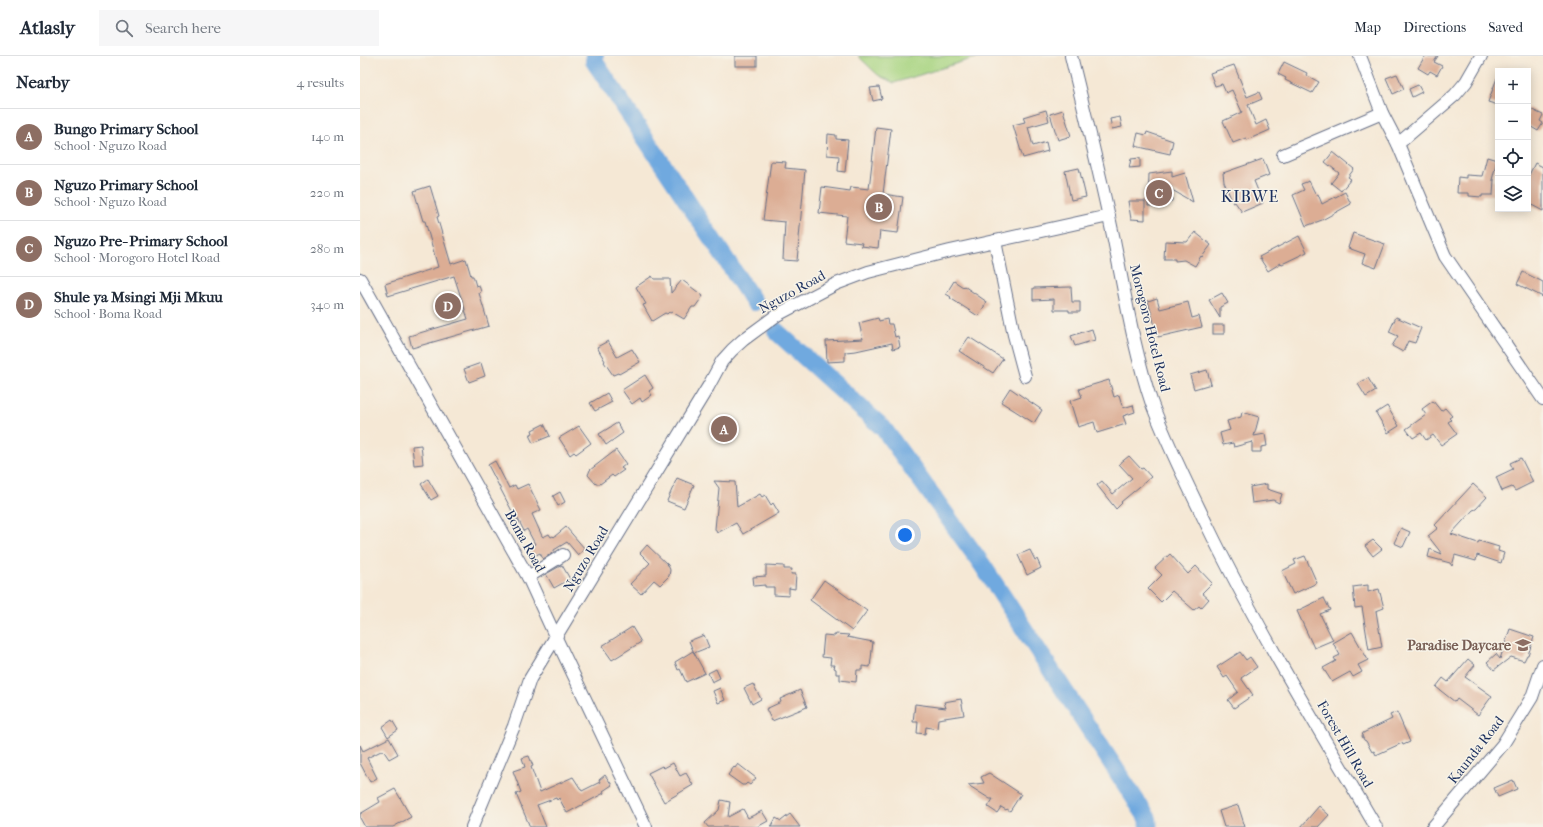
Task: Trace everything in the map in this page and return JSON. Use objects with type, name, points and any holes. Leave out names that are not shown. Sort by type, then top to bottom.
[{"type":"street","name":"Morogoro Hotel Road","points":[[1072,56],[1109,216],[1143,375],[1152,404],[1179,468],[1225,563],[1288,677]]},
{"type":"street","points":[[1360,56],[1382,113],[1398,144],[1445,256],[1541,395]]},
{"type":"street","points":[[1398,144],[1455,95],[1466,82],[1481,56]]},
{"type":"street","points":[[1284,155],[1382,113]]},
{"type":"street","name":"Nguzo Road","points":[[472,827],[514,726],[530,679],[722,361],[732,350],[757,329],[777,315],[836,284],[853,277],[950,251],[1109,216]]},
{"type":"street","points":[[995,241],[1014,335],[1025,376]]},
{"type":"street","name":"Boma Road","points":[[360,279],[528,577],[646,827]]},
{"type":"street","points":[[528,577],[563,555]]},
{"type":"street","name":"Kaunda Road","points":[[1433,827],[1503,744],[1538,699],[1543,665]]},
{"type":"street","name":"Forest Hill Road","points":[[1288,677],[1376,827]]},
{"type":"green space","points":[[858,56],[993,56],[971,59],[894,83],[878,75]]},
{"type":"building","points":[[735,56],[757,56],[757,66],[735,66]]},
{"type":"building","points":[[1425,56],[1438,56],[1434,62],[1442,66],[1437,75],[1430,71],[1428,74],[1418,68]]},
{"type":"building","points":[[1284,62],[1307,73],[1306,75],[1319,82],[1312,93],[1285,80],[1286,78],[1278,74]]},
{"type":"building","points":[[1234,65],[1247,97],[1259,92],[1262,99],[1248,105],[1256,125],[1266,120],[1270,130],[1247,140],[1246,138],[1233,143],[1223,121],[1242,112],[1232,90],[1226,93],[1222,84],[1215,86],[1210,73]]},
{"type":"building","points":[[1397,74],[1404,89],[1393,94],[1386,78]]},
{"type":"building","points":[[1495,83],[1495,104],[1488,102]]},
{"type":"building","points":[[1418,85],[1422,92],[1412,97],[1409,89]]},
{"type":"building","points":[[879,87],[882,99],[873,101],[870,88]]},
{"type":"building","points":[[1531,109],[1543,115],[1540,121],[1543,123],[1538,131],[1531,127]]},
{"type":"building","points":[[1046,110],[1049,121],[1028,127],[1033,146],[1046,142],[1048,151],[1023,158],[1013,125],[1025,122],[1023,117]]},
{"type":"building","points":[[1063,110],[1071,136],[1058,140],[1050,114]]},
{"type":"building","points":[[1120,117],[1122,127],[1112,129],[1110,119]]},
{"type":"building","points":[[876,127],[891,129],[883,194],[903,197],[898,233],[880,231],[878,248],[861,246],[862,243],[844,241],[847,216],[819,213],[822,187],[850,191],[851,187],[869,189]]},
{"type":"building","points":[[1147,132],[1173,141],[1170,154],[1135,146],[1138,133],[1146,135]]},
{"type":"building","points":[[828,134],[836,135],[836,139],[848,140],[845,172],[838,171],[839,156],[827,155]]},
{"type":"building","points":[[1333,152],[1354,169],[1348,177],[1351,179],[1341,191],[1331,183],[1339,173],[1325,162]]},
{"type":"building","points":[[1487,157],[1495,159],[1495,168],[1492,180],[1494,180],[1493,195],[1482,195],[1482,197],[1469,196],[1469,193],[1457,193],[1458,177],[1466,178],[1466,175],[1482,176]]},
{"type":"building","points":[[1140,158],[1140,167],[1129,168],[1131,159]]},
{"type":"building","points":[[1263,159],[1269,175],[1254,181],[1263,203],[1242,212],[1235,202],[1233,203],[1224,182],[1223,173]]},
{"type":"building","points":[[771,161],[786,162],[785,168],[805,170],[797,261],[783,260],[785,222],[763,220]]},
{"type":"building","points":[[1535,163],[1543,167],[1543,211],[1531,205],[1531,171]]},
{"type":"building","points":[[1079,168],[1086,197],[1071,200],[1065,171]]},
{"type":"building","points":[[1172,171],[1172,177],[1185,173],[1193,202],[1172,190],[1172,201],[1158,201],[1158,206],[1148,206],[1149,174]]},
{"type":"building","points":[[1309,181],[1316,195],[1318,194],[1322,204],[1345,192],[1351,204],[1322,220],[1306,226],[1293,195],[1304,190],[1301,184]]},
{"type":"building","points":[[430,186],[439,216],[437,217],[451,264],[466,259],[471,276],[473,276],[476,286],[479,285],[481,292],[479,293],[489,326],[412,348],[409,336],[468,319],[454,276],[388,296],[385,284],[438,267],[425,221],[423,221],[414,191]]},
{"type":"building","points":[[1128,201],[1145,201],[1145,220],[1131,219]]},
{"type":"building","points":[[1195,232],[1211,245],[1202,257],[1201,256],[1195,266],[1184,260],[1175,261],[1175,259],[1164,259],[1165,241],[1187,242]]},
{"type":"building","points":[[1353,233],[1385,244],[1376,268],[1362,263],[1365,254],[1348,248]]},
{"type":"building","points":[[1299,236],[1307,252],[1282,264],[1281,263],[1268,271],[1259,257]]},
{"type":"building","points":[[1523,272],[1543,282],[1543,297],[1517,284]]},
{"type":"building","points":[[652,276],[654,279],[670,279],[671,293],[682,280],[703,296],[695,307],[692,307],[684,319],[672,312],[669,312],[652,321],[643,305],[646,304],[636,287]]},
{"type":"building","points":[[954,281],[987,302],[978,316],[946,294]]},
{"type":"building","points":[[1071,287],[1072,302],[1080,302],[1080,312],[1054,310],[1054,299],[1033,300],[1033,288]]},
{"type":"building","points":[[1222,293],[1228,303],[1220,307],[1220,318],[1209,300]]},
{"type":"building","points":[[1157,298],[1160,309],[1188,302],[1192,318],[1199,316],[1202,327],[1158,337],[1148,301]]},
{"type":"building","points":[[1396,317],[1421,328],[1415,343],[1408,341],[1403,352],[1392,346],[1398,336],[1389,332]]},
{"type":"building","points":[[878,318],[879,321],[887,319],[888,324],[892,324],[895,337],[898,336],[900,347],[893,349],[892,343],[845,352],[845,361],[827,362],[826,341],[863,339],[859,323]]},
{"type":"building","points":[[1213,325],[1224,325],[1224,334],[1213,334]]},
{"type":"building","points":[[1092,329],[1095,340],[1075,346],[1071,336]]},
{"type":"building","points":[[969,337],[1003,359],[993,373],[959,351]]},
{"type":"building","points":[[608,341],[617,357],[632,349],[640,362],[619,374],[613,375],[604,362],[605,361],[597,347]]},
{"type":"building","points":[[481,363],[485,376],[469,382],[464,369]]},
{"type":"building","points":[[1207,370],[1211,384],[1194,389],[1190,375]]},
{"type":"building","points":[[645,375],[653,388],[649,391],[652,395],[642,402],[640,398],[632,404],[622,390]]},
{"type":"building","points":[[1368,378],[1376,391],[1366,397],[1358,384]]},
{"type":"building","points":[[1109,380],[1114,397],[1119,395],[1123,408],[1133,405],[1135,412],[1123,416],[1126,424],[1097,433],[1094,422],[1078,427],[1070,401],[1082,397],[1079,389]]},
{"type":"building","points":[[1010,388],[1042,410],[1034,423],[1001,402]]},
{"type":"building","points":[[607,393],[612,402],[595,411],[590,403]]},
{"type":"building","points":[[1433,401],[1441,411],[1445,408],[1452,416],[1449,418],[1451,420],[1448,422],[1457,434],[1441,445],[1433,435],[1426,440],[1421,433],[1413,438],[1406,429],[1426,415],[1422,409]]},
{"type":"building","points":[[1387,406],[1399,426],[1388,433],[1376,413]]},
{"type":"building","points":[[1242,412],[1259,417],[1254,436],[1265,434],[1267,446],[1261,447],[1261,452],[1252,452],[1252,442],[1234,447],[1233,443],[1223,445],[1220,433],[1230,430],[1227,421],[1241,417]]},
{"type":"building","points":[[617,423],[623,433],[606,445],[599,434]]},
{"type":"building","points":[[544,424],[550,436],[533,443],[529,435],[533,433],[532,430]]},
{"type":"building","points":[[579,426],[591,443],[576,454],[574,452],[570,455],[559,438]]},
{"type":"building","points":[[421,445],[423,464],[414,465],[412,446]]},
{"type":"building","points":[[616,450],[626,464],[621,468],[624,470],[614,477],[612,475],[600,484],[596,484],[588,475],[590,470]]},
{"type":"building","points":[[1129,456],[1151,477],[1121,502],[1122,503],[1116,509],[1097,485],[1102,481],[1113,494],[1132,478],[1119,464]]},
{"type":"building","points":[[1521,458],[1533,482],[1515,491],[1512,487],[1502,491],[1496,477],[1513,469],[1510,463]]},
{"type":"building","points":[[495,461],[509,488],[515,485],[517,489],[528,484],[541,510],[532,514],[543,537],[549,534],[551,537],[554,537],[566,527],[585,549],[578,555],[567,542],[543,559],[540,553],[532,557],[528,548],[535,544],[527,529],[524,531],[518,519],[514,521],[509,513],[512,511],[488,465]]},
{"type":"building","points":[[677,478],[694,485],[684,508],[667,501]]},
{"type":"building","points":[[428,479],[438,496],[431,500],[421,484]]},
{"type":"building","points":[[714,481],[735,482],[737,507],[760,494],[762,497],[765,495],[771,505],[773,503],[779,513],[743,534],[736,523],[717,533],[715,529],[719,488]]},
{"type":"building","points":[[1267,484],[1267,489],[1282,494],[1279,503],[1273,500],[1252,503],[1250,487]]},
{"type":"building","points":[[1473,484],[1487,497],[1451,534],[1478,543],[1479,541],[1499,547],[1498,551],[1504,553],[1501,563],[1477,555],[1476,561],[1455,555],[1452,566],[1450,563],[1428,557],[1430,549],[1442,554],[1428,536],[1438,528],[1435,525]]},
{"type":"building","points":[[560,492],[565,502],[558,506],[553,496]]},
{"type":"building","points":[[1401,528],[1410,532],[1403,547],[1394,543]]},
{"type":"building","points":[[1373,540],[1382,549],[1373,556],[1365,546]]},
{"type":"building","points":[[647,545],[668,565],[670,570],[669,576],[660,585],[654,580],[641,594],[630,584],[650,563],[640,553]]},
{"type":"building","points":[[1030,550],[1035,560],[1037,559],[1041,568],[1027,575],[1018,555]]},
{"type":"building","points":[[1170,554],[1188,574],[1196,566],[1212,583],[1202,593],[1209,599],[1201,608],[1199,606],[1194,610],[1172,591],[1161,602],[1148,589],[1162,575],[1155,568]]},
{"type":"building","points":[[1305,556],[1317,583],[1293,594],[1282,571],[1296,564],[1294,560]]},
{"type":"building","points":[[562,565],[570,579],[554,588],[546,574]]},
{"type":"building","points":[[766,565],[784,566],[784,569],[792,569],[791,574],[796,574],[795,589],[789,588],[789,596],[774,595],[774,587],[765,587],[765,585],[754,586],[753,577],[766,576]]},
{"type":"building","points":[[824,580],[867,611],[852,631],[810,600]]},
{"type":"building","points":[[1368,585],[1368,592],[1379,589],[1384,608],[1376,611],[1382,647],[1369,650],[1362,607],[1355,608],[1353,587]]},
{"type":"building","points":[[1324,598],[1330,610],[1320,614],[1333,640],[1314,648],[1297,611]]},
{"type":"building","points":[[632,627],[641,642],[612,660],[602,646]]},
{"type":"building","points":[[1510,629],[1534,637],[1528,655],[1524,661],[1511,657],[1494,670],[1487,662],[1496,654],[1500,659]]},
{"type":"building","points":[[1352,632],[1368,660],[1358,665],[1362,672],[1353,677],[1350,672],[1332,682],[1323,668],[1336,661],[1334,658],[1340,655],[1333,643]]},
{"type":"building","points":[[835,634],[849,635],[847,637],[873,642],[870,667],[862,666],[862,670],[857,670],[856,682],[840,680],[840,674],[836,674],[836,669],[834,668],[835,665],[830,665],[831,658],[822,657],[824,635],[835,636]]},
{"type":"building","points":[[704,635],[709,647],[694,653],[689,641]]},
{"type":"building","points":[[693,651],[705,673],[686,682],[680,669],[678,670],[675,662]]},
{"type":"building","points":[[1240,652],[1246,660],[1250,657],[1257,667],[1241,678],[1253,695],[1234,708],[1228,700],[1238,692],[1227,676],[1224,678],[1217,667]]},
{"type":"building","points":[[1468,659],[1475,665],[1465,677],[1492,696],[1478,715],[1457,699],[1455,702],[1436,687],[1443,678],[1448,682]]},
{"type":"building","points":[[716,669],[720,678],[712,682],[708,673]]},
{"type":"building","points":[[753,684],[761,699],[752,704],[744,688]]},
{"type":"building","points":[[720,688],[725,700],[718,703],[713,691]]},
{"type":"building","points":[[800,690],[807,707],[772,721],[766,709],[781,702],[780,699]]},
{"type":"building","points":[[961,699],[964,715],[938,719],[937,729],[926,727],[925,734],[917,733],[918,722],[913,722],[915,704],[946,708],[944,702]]},
{"type":"building","points":[[1397,712],[1410,742],[1403,745],[1402,743],[1376,755],[1374,751],[1372,752],[1364,740],[1362,736],[1363,733],[1392,719],[1390,715]]},
{"type":"building","points":[[392,720],[398,730],[388,737],[382,727]]},
{"type":"building","points":[[389,738],[398,754],[389,759],[383,750],[367,758],[377,778],[370,782],[360,763],[360,745],[363,751]]},
{"type":"building","points":[[529,756],[533,766],[531,767],[540,792],[573,777],[582,791],[600,782],[599,780],[605,775],[612,785],[603,791],[604,793],[567,813],[559,798],[557,800],[556,798],[537,805],[546,827],[530,827],[516,794],[521,792],[513,771],[525,767],[522,758]]},
{"type":"building","points":[[673,763],[680,776],[686,773],[693,785],[664,802],[648,773],[662,766],[664,768]]},
{"type":"building","points":[[738,764],[756,778],[750,785],[747,783],[742,785],[728,775]]},
{"type":"building","points":[[989,773],[1021,794],[1010,811],[1001,807],[997,813],[988,807],[993,799],[990,799],[968,785],[984,783],[981,777]]},
{"type":"building","points":[[1513,780],[1517,789],[1498,797],[1494,788]]},
{"type":"building","points":[[395,789],[411,817],[393,827],[365,827],[360,818],[360,814],[380,802],[378,798]]},
{"type":"building","points":[[721,800],[730,802],[728,817],[743,809],[748,818],[762,811],[768,821],[757,827],[708,827],[705,823],[719,810]]},
{"type":"building","points":[[1238,805],[1245,827],[1224,827],[1219,811]]},
{"type":"building","points":[[1319,806],[1329,815],[1318,827],[1301,827]]},
{"type":"building","points":[[790,814],[800,827],[771,827],[776,818],[781,821]]},
{"type":"waterway","points":[[595,56],[594,61],[754,302]]},
{"type":"waterway","points":[[776,331],[883,428],[981,563],[1148,819],[1149,827]]},
{"type":"place","name":"Nguzo Pre- Primary School","points":[[1159,193]]},
{"type":"place","name":"Nguzo Primary School","points":[[879,207]]},
{"type":"place","name":"Shule ya Msingi Mji Mkuu","points":[[448,306]]},
{"type":"place","name":"Bungo Primary School","points":[[724,429]]},
{"type":"place","name":"Paradise Daycare","points":[[1523,645]]},
{"type":"district","name":"KIBWE","points":[[1250,196]]}]
